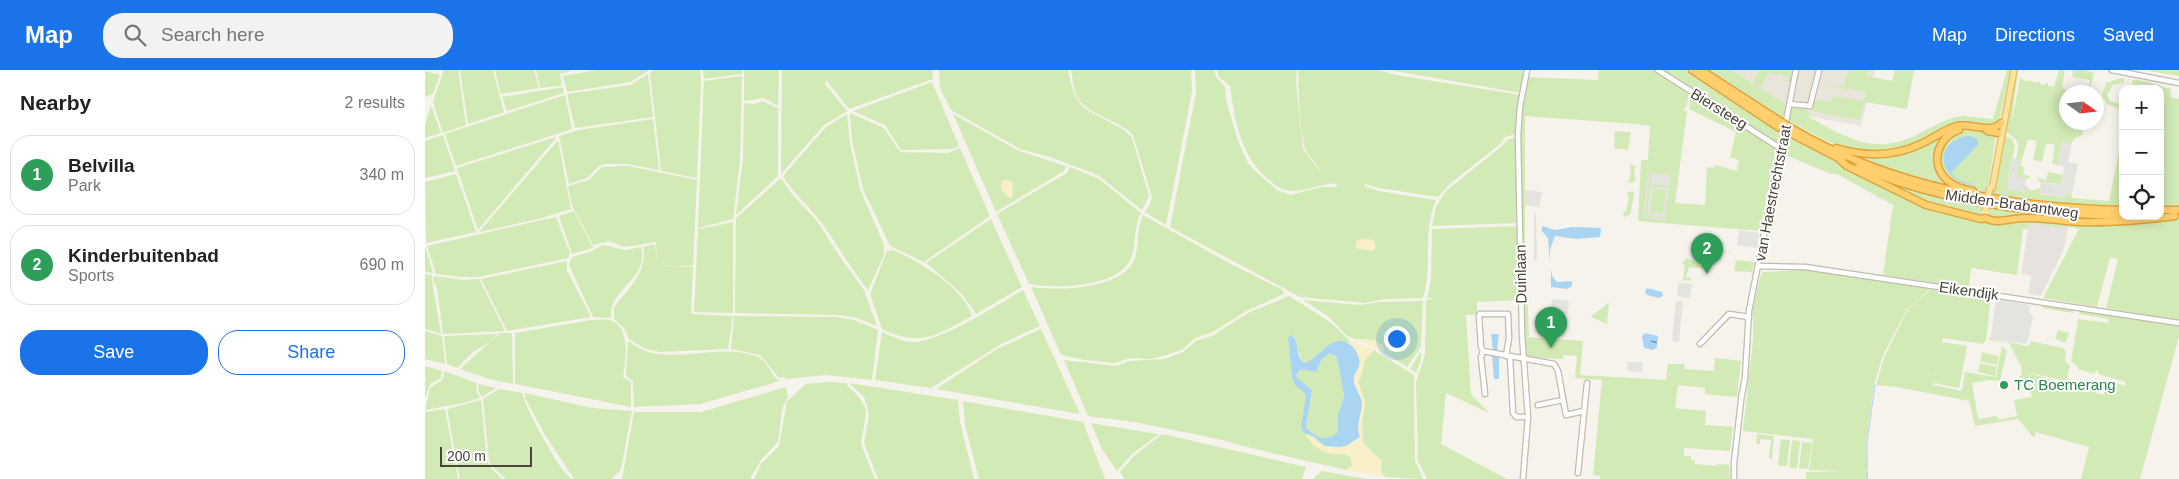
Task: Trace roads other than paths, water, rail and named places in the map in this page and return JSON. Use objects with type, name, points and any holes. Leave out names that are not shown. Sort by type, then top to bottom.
[{"type":"highway","name":"Midden-Brabantweg","points":[[1692,70],[1839,160],[1901,183],[1955,198],[2049,212],[2119,216]]},
{"type":"highway","name":"Midden-Brabantweg","points":[[1701,70],[1779,124]]},
{"type":"highway","points":[[1798,132],[1844,150],[1874,155],[1907,150],[1959,126],[1996,128],[2001,123]]},
{"type":"highway","points":[[1999,134],[1971,128],[1953,132],[1945,138],[1939,147],[1938,164],[1945,179],[1953,184],[1993,195],[2003,200]]},
{"type":"highway","name":"Midden-Brabantweg","points":[[1790,130],[1798,132],[1846,156],[1895,175],[1957,192],[2063,207],[2119,210]]},
{"type":"highway","points":[[1839,160],[1847,166],[1926,205],[1981,219],[1986,213],[1990,220],[2027,218],[2080,222],[2145,219],[2178,214]]},
{"type":"highway","points":[[2164,211],[2178,214]]},
{"type":"highway","points":[[2164,216],[2178,214]]},
{"type":"main road","points":[[1991,188],[1999,134],[2012,70]]},
{"type":"main road","points":[[1986,213],[2012,70]]},
{"type":"street","name":"Duinlaan","points":[[1523,479],[1528,417],[1523,359],[1519,129],[1527,70]]},
{"type":"street","name":"Biersteeg","points":[[1658,70],[1780,148]]},
{"type":"street","name":"van Haestrechtstraat","points":[[1734,479],[1734,463],[1742,395],[1745,385],[1749,317],[1796,70]]},
{"type":"street","points":[[1790,104],[1810,106],[1819,70]]},
{"type":"street","points":[[2112,70],[2179,83]]},
{"type":"street","name":"Eikendijk","points":[[1759,266],[1805,267],[2179,323]]},
{"type":"street","points":[[1485,394],[1479,314],[1506,313],[1508,315],[1508,356],[1513,413],[1516,417],[1524,417]]},
{"type":"street","points":[[1701,344],[1729,314],[1749,317]]},
{"type":"street","points":[[1483,351],[1552,363],[1557,367],[1566,415],[1584,411]]},
{"type":"street","points":[[1578,473],[1587,383]]},
{"type":"street","points":[[1539,405],[1563,400]]},
{"type":"water","points":[[1969,136],[1978,139],[1978,145],[1951,173],[1957,179],[1978,187],[1965,184],[1956,179],[1947,171],[1944,164],[1945,151],[1949,146],[1954,141]]},
{"type":"water","points":[[1543,226],[1555,230],[1572,227],[1601,228],[1600,237],[1576,239],[1555,236],[1550,249],[1550,264],[1548,238],[1541,230]]},
{"type":"water","points":[[1551,268],[1552,276],[1557,282],[1572,281],[1572,286],[1567,289],[1551,287]]},
{"type":"water","points":[[1647,288],[1662,292],[1663,296],[1659,298],[1647,295],[1645,292]]},
{"type":"water","points":[[1645,333],[1658,336],[1657,347],[1653,350],[1644,348],[1642,336]]},
{"type":"water","points":[[1491,334],[1499,334],[1497,351],[1493,351]]},
{"type":"water","points":[[1292,335],[1296,342],[1299,357],[1304,363],[1313,359],[1335,342],[1348,343],[1355,349],[1359,357],[1359,366],[1354,379],[1362,403],[1358,424],[1360,437],[1346,446],[1325,446],[1313,436],[1304,433],[1301,427],[1306,395],[1293,382],[1288,339]],"holes":[[[1330,353],[1336,357],[1344,396],[1338,415],[1338,432],[1326,438],[1313,434],[1306,427],[1312,390],[1297,378],[1296,375],[1301,369],[1316,372],[1322,359]]]},
{"type":"water","points":[[1492,356],[1499,357],[1499,379],[1494,379]]},
{"type":"waterway","points":[[1867,468],[1867,442],[1875,385]]},
{"type":"waterway","points":[[1867,472],[1867,479]]},
{"type":"place","name":"Kinderbuitenbad","points":[[1707,274]]},
{"type":"place","name":"Belvilla","points":[[1551,348]]},
{"type":"place","name":"TC Boemerang","points":[[2004,385]]}]
